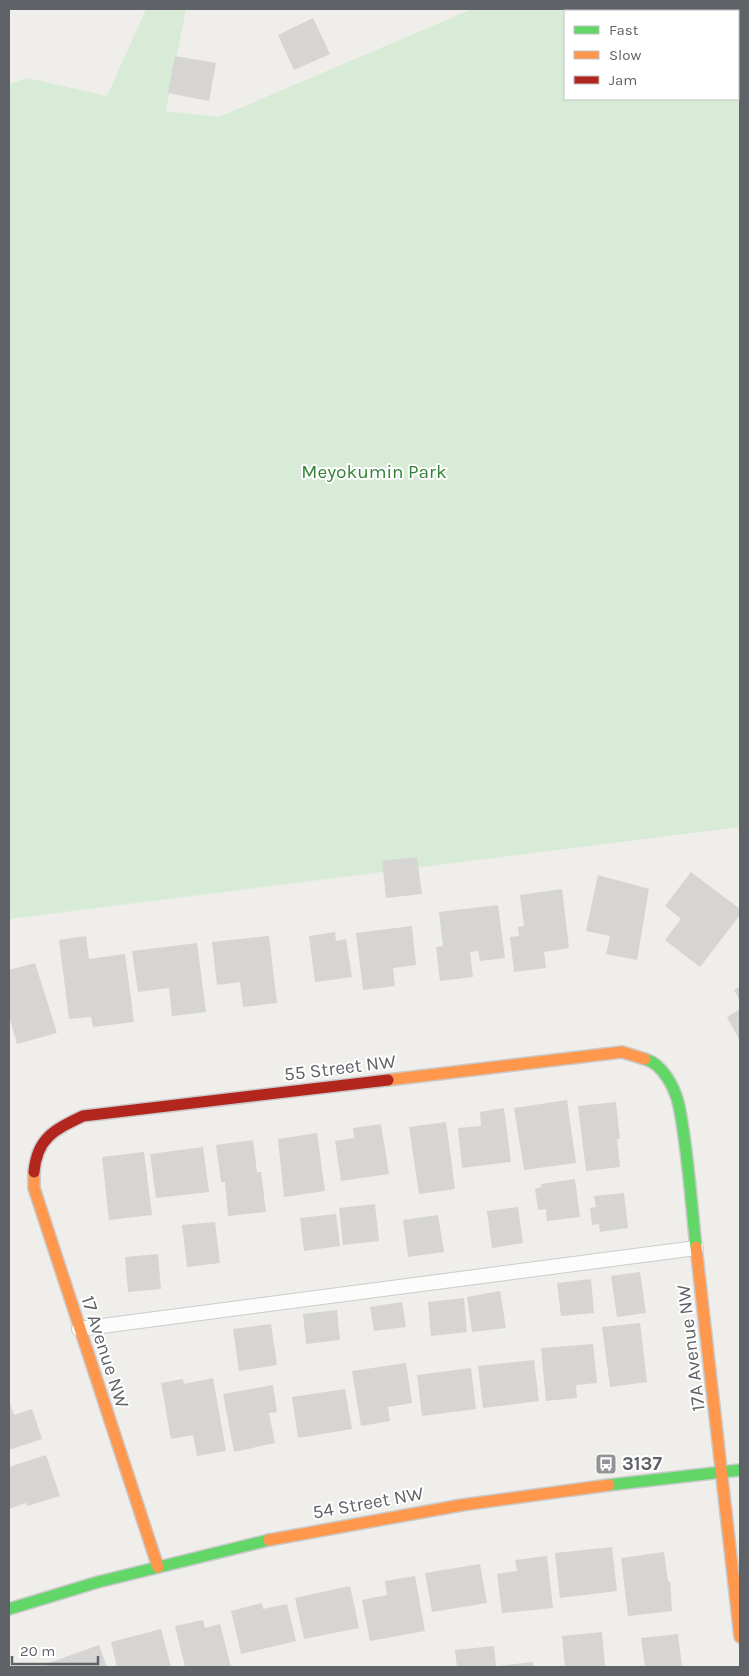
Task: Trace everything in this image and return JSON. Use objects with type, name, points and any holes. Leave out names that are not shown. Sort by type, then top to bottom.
[{"type":"street","name":"55 Street NW","points":[[38,1147],[57,1128],[83,1116],[622,1052],[655,1062]]},
{"type":"street","name":"17A Avenue NW","points":[[655,1062],[670,1082],[679,1105],[723,1472],[740,1637]]},
{"type":"street","name":"17 Avenue NW","points":[[38,1147],[32,1166],[34,1188],[158,1567]]},
{"type":"street","name":"54 Street NW","points":[[9,1609],[158,1567],[281,1537],[392,1515],[463,1504],[740,1470]]},
{"type":"lane","points":[[80,1329],[696,1248]]},
{"type":"green space","name":"Meyokumin Park","points":[[146,9],[186,9],[166,111],[219,117],[472,9],[740,9],[740,827],[9,919],[9,84],[27,78],[107,96]]},
{"type":"building","points":[[313,18],[330,54],[294,70],[278,35]]},
{"type":"building","points":[[175,56],[216,63],[209,101],[168,93]]},
{"type":"building","points":[[417,857],[422,894],[386,898],[382,861]]},
{"type":"building","points":[[691,872],[740,909],[740,915],[700,967],[665,940],[681,919],[665,906]]},
{"type":"building","points":[[598,875],[649,889],[637,960],[606,954],[610,936],[586,931]]},
{"type":"building","points":[[562,889],[569,948],[544,952],[546,968],[514,972],[510,937],[519,936],[518,927],[524,926],[520,895]]},
{"type":"building","points":[[498,905],[505,958],[480,961],[478,951],[470,952],[473,977],[440,981],[436,947],[443,946],[439,912]]},
{"type":"building","points":[[412,926],[416,965],[393,968],[395,986],[363,990],[356,933]]},
{"type":"building","points":[[335,932],[336,941],[346,939],[352,977],[315,982],[309,936]]},
{"type":"building","points":[[86,936],[89,959],[125,954],[134,1022],[93,1027],[91,1017],[69,1019],[59,940]]},
{"type":"building","points":[[269,936],[277,1003],[243,1007],[240,982],[217,985],[212,942]]},
{"type":"building","points":[[197,943],[206,1012],[172,1016],[169,988],[138,992],[132,951]]},
{"type":"building","points":[[35,963],[57,1033],[17,1044],[9,1016],[9,970]]},
{"type":"building","points":[[740,987],[740,1001],[734,990]]},
{"type":"building","points":[[740,1009],[740,1041],[727,1017]]},
{"type":"building","points":[[567,1100],[576,1163],[524,1170],[514,1108]]},
{"type":"building","points":[[616,1102],[620,1139],[617,1139],[620,1167],[586,1171],[578,1106]]},
{"type":"building","points":[[504,1108],[511,1162],[462,1168],[458,1128],[481,1126],[480,1112]]},
{"type":"building","points":[[446,1122],[455,1189],[419,1194],[409,1127]]},
{"type":"building","points":[[381,1124],[389,1174],[341,1181],[335,1141],[354,1138],[353,1128]]},
{"type":"building","points":[[317,1133],[325,1191],[284,1197],[278,1139]]},
{"type":"building","points":[[253,1140],[257,1172],[261,1172],[266,1212],[228,1216],[225,1182],[221,1182],[216,1145]]},
{"type":"building","points":[[203,1147],[209,1192],[156,1198],[150,1154]]},
{"type":"building","points":[[144,1152],[152,1215],[109,1220],[102,1157]]},
{"type":"building","points":[[575,1179],[580,1217],[547,1221],[546,1209],[538,1210],[535,1189],[542,1187],[541,1184]]},
{"type":"building","points":[[624,1193],[628,1228],[600,1232],[599,1224],[592,1225],[590,1208],[596,1207],[594,1196]]},
{"type":"building","points":[[375,1204],[379,1241],[343,1245],[339,1208]]},
{"type":"building","points":[[518,1207],[523,1243],[492,1248],[487,1211]]},
{"type":"building","points":[[336,1214],[340,1246],[304,1251],[300,1218]]},
{"type":"building","points":[[438,1215],[444,1252],[408,1257],[403,1220]]},
{"type":"building","points":[[215,1222],[220,1263],[187,1267],[182,1225]]},
{"type":"building","points":[[158,1254],[161,1289],[128,1292],[125,1257]]},
{"type":"building","points":[[640,1272],[646,1313],[617,1317],[611,1276]]},
{"type":"building","points":[[591,1279],[594,1313],[561,1316],[557,1283]]},
{"type":"building","points":[[500,1291],[506,1328],[472,1332],[467,1297]]},
{"type":"building","points":[[464,1298],[467,1332],[431,1336],[428,1302]]},
{"type":"building","points":[[402,1302],[406,1327],[374,1331],[370,1307]]},
{"type":"building","points":[[337,1310],[340,1340],[306,1344],[303,1314]]},
{"type":"building","points":[[640,1323],[647,1382],[610,1387],[602,1327]]},
{"type":"building","points":[[271,1324],[277,1365],[239,1371],[233,1329]]},
{"type":"building","points":[[593,1344],[597,1383],[576,1385],[577,1398],[546,1401],[541,1348]]},
{"type":"building","points":[[534,1360],[539,1401],[483,1408],[478,1366]]},
{"type":"building","points":[[406,1363],[412,1403],[388,1407],[390,1421],[361,1426],[352,1371]]},
{"type":"building","points":[[471,1368],[476,1409],[422,1416],[417,1375]]},
{"type":"building","points":[[213,1378],[226,1451],[197,1456],[193,1435],[171,1439],[161,1383],[183,1379],[184,1384]]},
{"type":"building","points":[[273,1385],[277,1412],[269,1413],[275,1443],[234,1452],[223,1394]]},
{"type":"building","points":[[345,1389],[352,1429],[298,1438],[292,1397]]},
{"type":"building","points":[[9,1400],[14,1415],[32,1409],[42,1439],[9,1450]]},
{"type":"building","points":[[46,1455],[60,1496],[27,1506],[26,1503],[9,1509],[9,1467]]},
{"type":"building","points":[[612,1547],[617,1591],[560,1598],[555,1553]]},
{"type":"building","points":[[664,1552],[668,1581],[670,1581],[672,1611],[628,1616],[621,1558]]},
{"type":"building","points":[[547,1556],[553,1608],[502,1613],[497,1574],[517,1571],[515,1560]]},
{"type":"building","points":[[480,1564],[487,1603],[432,1612],[425,1573]]},
{"type":"building","points":[[415,1576],[425,1631],[370,1641],[362,1600],[387,1595],[385,1581]]},
{"type":"building","points":[[350,1586],[359,1628],[304,1639],[295,1598]]},
{"type":"building","points":[[262,1603],[263,1609],[287,1604],[296,1641],[241,1654],[231,1611]]},
{"type":"building","points":[[203,1620],[205,1628],[220,1624],[231,1667],[185,1667],[175,1626]]},
{"type":"building","points":[[161,1629],[171,1667],[117,1667],[111,1642]]},
{"type":"building","points":[[602,1632],[605,1666],[565,1667],[562,1636]]},
{"type":"building","points":[[678,1634],[682,1667],[645,1667],[641,1638]]},
{"type":"building","points":[[99,1645],[107,1667],[47,1667],[46,1664]]},
{"type":"building","points":[[494,1646],[496,1667],[457,1667],[455,1650]]},
{"type":"building","points":[[533,1662],[534,1667],[498,1667],[498,1666]]},
{"type":"traffic: fast","points":[[645,1059],[663,1071],[679,1106],[685,1140],[696,1247]]},
{"type":"traffic: fast","points":[[609,1485],[740,1470]]},
{"type":"traffic: fast","points":[[9,1609],[98,1582],[269,1540]]},
{"type":"traffic: slow","points":[[388,1080],[622,1052],[645,1059]]},
{"type":"traffic: slow","points":[[34,1172],[34,1188],[158,1567]]},
{"type":"traffic: slow","points":[[696,1247],[740,1637]]},
{"type":"traffic: slow","points":[[269,1540],[462,1505],[609,1485]]},
{"type":"traffic: jam","points":[[34,1172],[39,1151],[49,1136],[83,1116],[388,1080]]},
{"type":"place","name":"3137","points":[[606,1464]]}]
